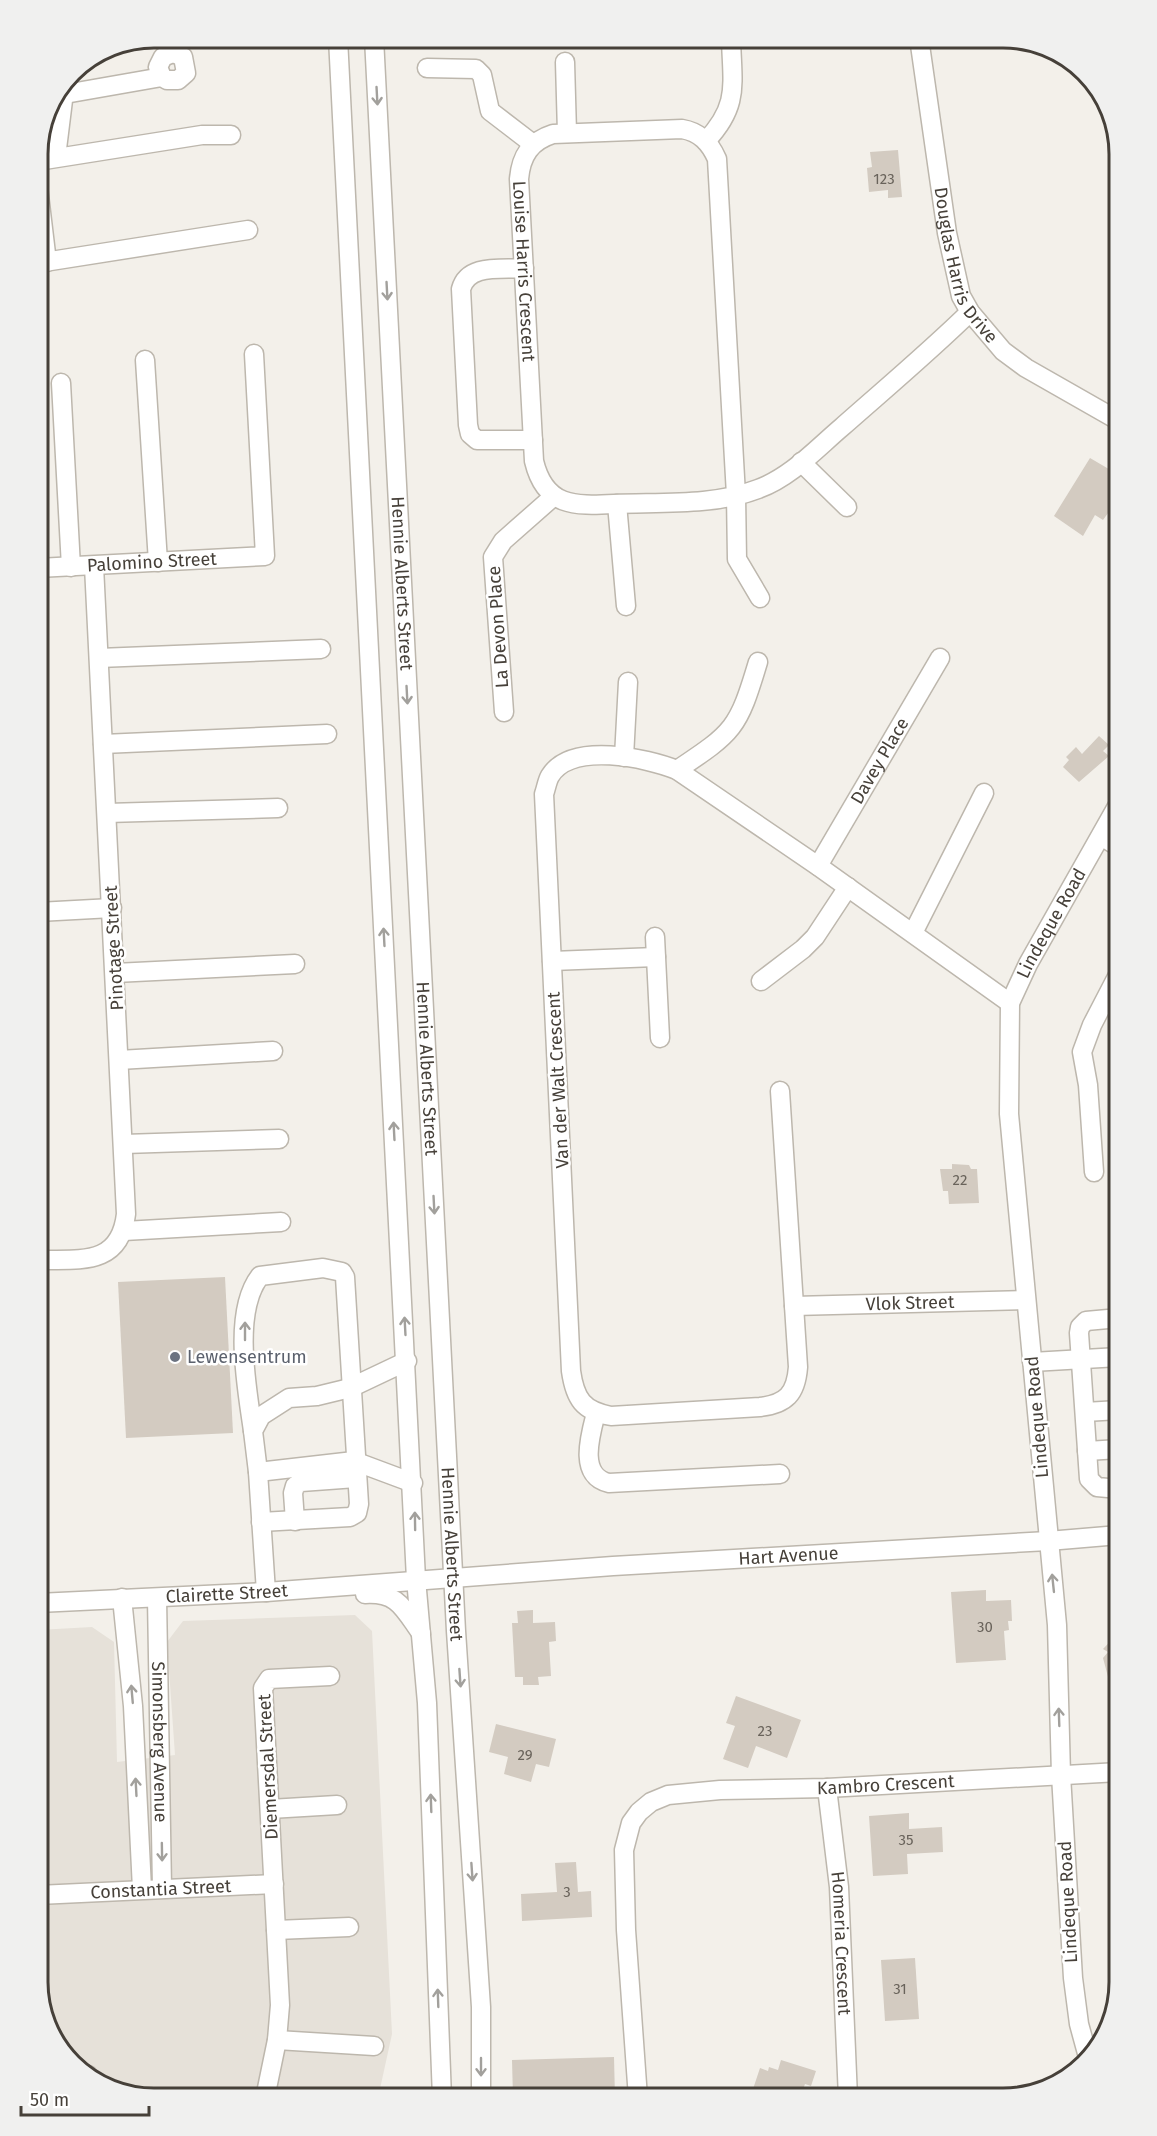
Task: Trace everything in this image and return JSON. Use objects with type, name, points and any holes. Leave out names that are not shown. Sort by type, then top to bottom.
[{"type":"street","points":[[72,87],[162,77],[158,67],[170,48]]},
{"type":"street","name":"Hennie Alberts Street","points":[[339,48],[413,1483],[416,1579],[422,1634],[442,2088]]},
{"type":"street","name":"Hennie Alberts Street","points":[[375,48],[455,1577],[481,2007],[481,2088]]},
{"type":"street","points":[[706,141],[722,124],[730,106],[731,48]]},
{"type":"street","name":"Douglas Harris Drive","points":[[920,48],[954,272],[970,312],[998,346],[1018,362],[1109,415]]},
{"type":"street","points":[[566,62],[567,133]]},
{"type":"street","points":[[427,68],[476,69],[482,75],[490,111],[533,144],[543,138],[567,133],[682,129],[696,133],[706,141],[717,159],[736,495],[737,559],[760,598]]},
{"type":"street","points":[[56,157],[64,99]]},
{"type":"street","points":[[48,159],[202,135],[231,135]]},
{"type":"street","name":"Louise Harris Crescent","points":[[533,144],[523,156],[520,171],[533,440],[537,474],[554,496]]},
{"type":"street","points":[[48,261],[248,230]]},
{"type":"street","points":[[524,268],[479,271],[470,273],[464,280],[462,289],[468,425],[470,434],[477,440],[533,440]]},
{"type":"street","points":[[554,496],[578,506],[713,500],[767,485],[801,462],[911,369],[970,312]]},
{"type":"street","name":"Palomino Street","points":[[48,568],[265,556],[254,354]]},
{"type":"street","points":[[146,360],[158,562]]},
{"type":"street","points":[[61,383],[70,567]]},
{"type":"street","points":[[801,462],[847,507]]},
{"type":"street","name":"La Devon Place","points":[[504,712],[493,557],[503,541],[554,496]]},
{"type":"street","points":[[617,504],[626,606]]},
{"type":"street","name":"Pinotage Street","points":[[94,566],[124,1144],[124,1231]]},
{"type":"street","points":[[99,658],[321,649]]},
{"type":"street","name":"Davey Place","points":[[819,866],[940,658]]},
{"type":"street","points":[[677,770],[718,743],[732,730],[746,703],[758,662]]},
{"type":"street","points":[[624,757],[628,682]]},
{"type":"street","points":[[103,744],[327,734]]},
{"type":"street","name":"Van der Walt Crescent","points":[[596,1413],[583,1404],[574,1390],[571,1371],[544,794],[550,776],[564,764],[576,759],[624,757],[651,760],[677,770],[848,886],[1010,1003]]},
{"type":"street","points":[[913,933],[984,793]]},
{"type":"street","points":[[107,813],[278,808]]},
{"type":"street","name":"Lindeque Road","points":[[1086,2048],[1079,2024],[1072,1978],[1061,1775],[1057,1625],[1009,1114],[1010,1003],[1028,964],[1109,822]]},
{"type":"street","points":[[1101,836],[1109,841]]},
{"type":"street","points":[[761,981],[803,949],[814,937],[848,886]]},
{"type":"street","points":[[48,911],[112,908]]},
{"type":"street","points":[[655,938],[660,1038]]},
{"type":"street","points":[[552,961],[656,957]]},
{"type":"street","points":[[115,973],[296,964]]},
{"type":"street","points":[[1094,1172],[1088,1084],[1082,1052],[1092,1025],[1109,992]]},
{"type":"street","points":[[119,1060],[273,1052]]},
{"type":"street","points":[[780,1091],[798,1367],[796,1384],[789,1398],[776,1405],[760,1407],[612,1416],[596,1413],[588,1445],[593,1475],[600,1481],[609,1483],[780,1474]]},
{"type":"street","points":[[124,1144],[279,1139]]},
{"type":"street","points":[[48,1260],[87,1258],[108,1252],[118,1244],[124,1231],[281,1222]]},
{"type":"street","points":[[261,1522],[350,1517],[357,1513],[359,1504],[355,1469],[345,1278],[342,1272],[322,1268],[260,1276],[251,1290],[245,1318],[245,1371],[258,1473],[264,1592],[305,1597],[387,1594],[399,1602],[422,1634]]},
{"type":"street","name":"Vlok Street","points":[[794,1306],[1026,1300]]},
{"type":"street","points":[[1109,1319],[1083,1323],[1079,1333],[1087,1451],[1092,1484],[1109,1490]]},
{"type":"street","points":[[1032,1362],[1109,1358]]},
{"type":"street","points":[[253,1431],[261,1416],[289,1398],[317,1396],[351,1388],[406,1361]]},
{"type":"street","points":[[1085,1413],[1109,1411]]},
{"type":"street","points":[[1087,1451],[1109,1450]]},
{"type":"street","points":[[295,1521],[293,1493],[295,1486],[301,1482],[355,1469]]},
{"type":"street","points":[[258,1473],[355,1469],[413,1483]]},
{"type":"street","name":"Hart Avenue","points":[[416,1579],[1109,1536]]},
{"type":"street","name":"Clairette Street","points":[[48,1602],[264,1592],[416,1579]]},
{"type":"street","name":"Simonsberg Avenue","points":[[122,1598],[133,1706],[142,1889]]},
{"type":"street","name":"Simonsberg Avenue","points":[[157,1598],[162,1888]]},
{"type":"street","name":"Diemersdal Street","points":[[266,2088],[277,2040],[280,2006],[265,1681],[330,1676]]},
{"type":"street","name":"Kambro Crescent","points":[[637,2088],[626,1930],[624,1850],[632,1823],[639,1812],[651,1802],[668,1795],[720,1790],[827,1788],[1109,1773]]},
{"type":"street","name":"Homeria Crescent","points":[[827,1788],[839,1887],[848,2088]]},
{"type":"street","points":[[270,1809],[337,1805]]},
{"type":"street","name":"Constantia Street","points":[[48,1896],[142,1889],[274,1884]]},
{"type":"street","points":[[276,1930],[349,1927]]},
{"type":"street","points":[[277,2040],[374,2046]]},
{"type":"shaded area","points":[[355,1615],[372,1631],[392,2034],[380,2088],[147,2088],[133,2086],[107,2077],[84,2062],[66,2041],[56,2023],[50,2003],[48,1982],[48,1629],[92,1627],[114,1642],[117,1762],[175,1755],[167,1642],[183,1621]]},
{"type":"building","points":[[898,150],[902,197],[888,198],[888,190],[869,192],[867,168],[872,167],[870,152]]},
{"type":"building","points":[[1090,458],[1109,469],[1109,512],[1103,520],[1095,515],[1083,536],[1054,516]]},
{"type":"building","points":[[1099,736],[1109,745],[1103,751],[1109,756],[1079,782],[1063,767],[1069,760],[1066,757],[1076,747],[1082,754]]},
{"type":"building","points":[[952,1164],[969,1165],[971,1169],[977,1169],[979,1203],[949,1204],[948,1191],[943,1191],[940,1169],[952,1169]]},
{"type":"building","name":"Lewensentrum","points":[[225,1277],[233,1433],[126,1438],[118,1282]]},
{"type":"building","points":[[986,1590],[986,1601],[1011,1600],[1012,1621],[1008,1621],[1009,1630],[1004,1631],[1006,1660],[956,1663],[951,1592]]},
{"type":"building","points":[[533,1610],[533,1623],[555,1622],[556,1641],[549,1642],[551,1676],[538,1677],[539,1685],[523,1685],[523,1677],[515,1677],[512,1623],[518,1623],[517,1611]]},
{"type":"building","points":[[1109,1643],[1109,1680],[1103,1658],[1108,1652],[1103,1649]]},
{"type":"building","points":[[736,1696],[801,1720],[787,1758],[756,1746],[748,1768],[723,1759],[735,1726],[726,1723]]},
{"type":"building","points":[[496,1724],[556,1739],[549,1767],[536,1764],[531,1782],[504,1774],[508,1757],[489,1752]]},
{"type":"building","points":[[909,1813],[909,1829],[942,1827],[943,1852],[907,1854],[908,1874],[873,1876],[869,1816]]},
{"type":"building","points":[[576,1862],[578,1892],[591,1891],[592,1917],[522,1921],[521,1894],[557,1892],[555,1863]]},
{"type":"building","points":[[915,1958],[919,2019],[885,2021],[881,1960]]},
{"type":"building","points":[[614,2057],[615,2088],[513,2088],[512,2060]]},
{"type":"building","points":[[781,2060],[816,2071],[811,2086],[805,2084],[804,2088],[753,2088],[760,2068],[768,2071],[769,2067],[778,2070]]},
{"type":"place","name":"Lewensentrum","points":[[175,1357]]}]
